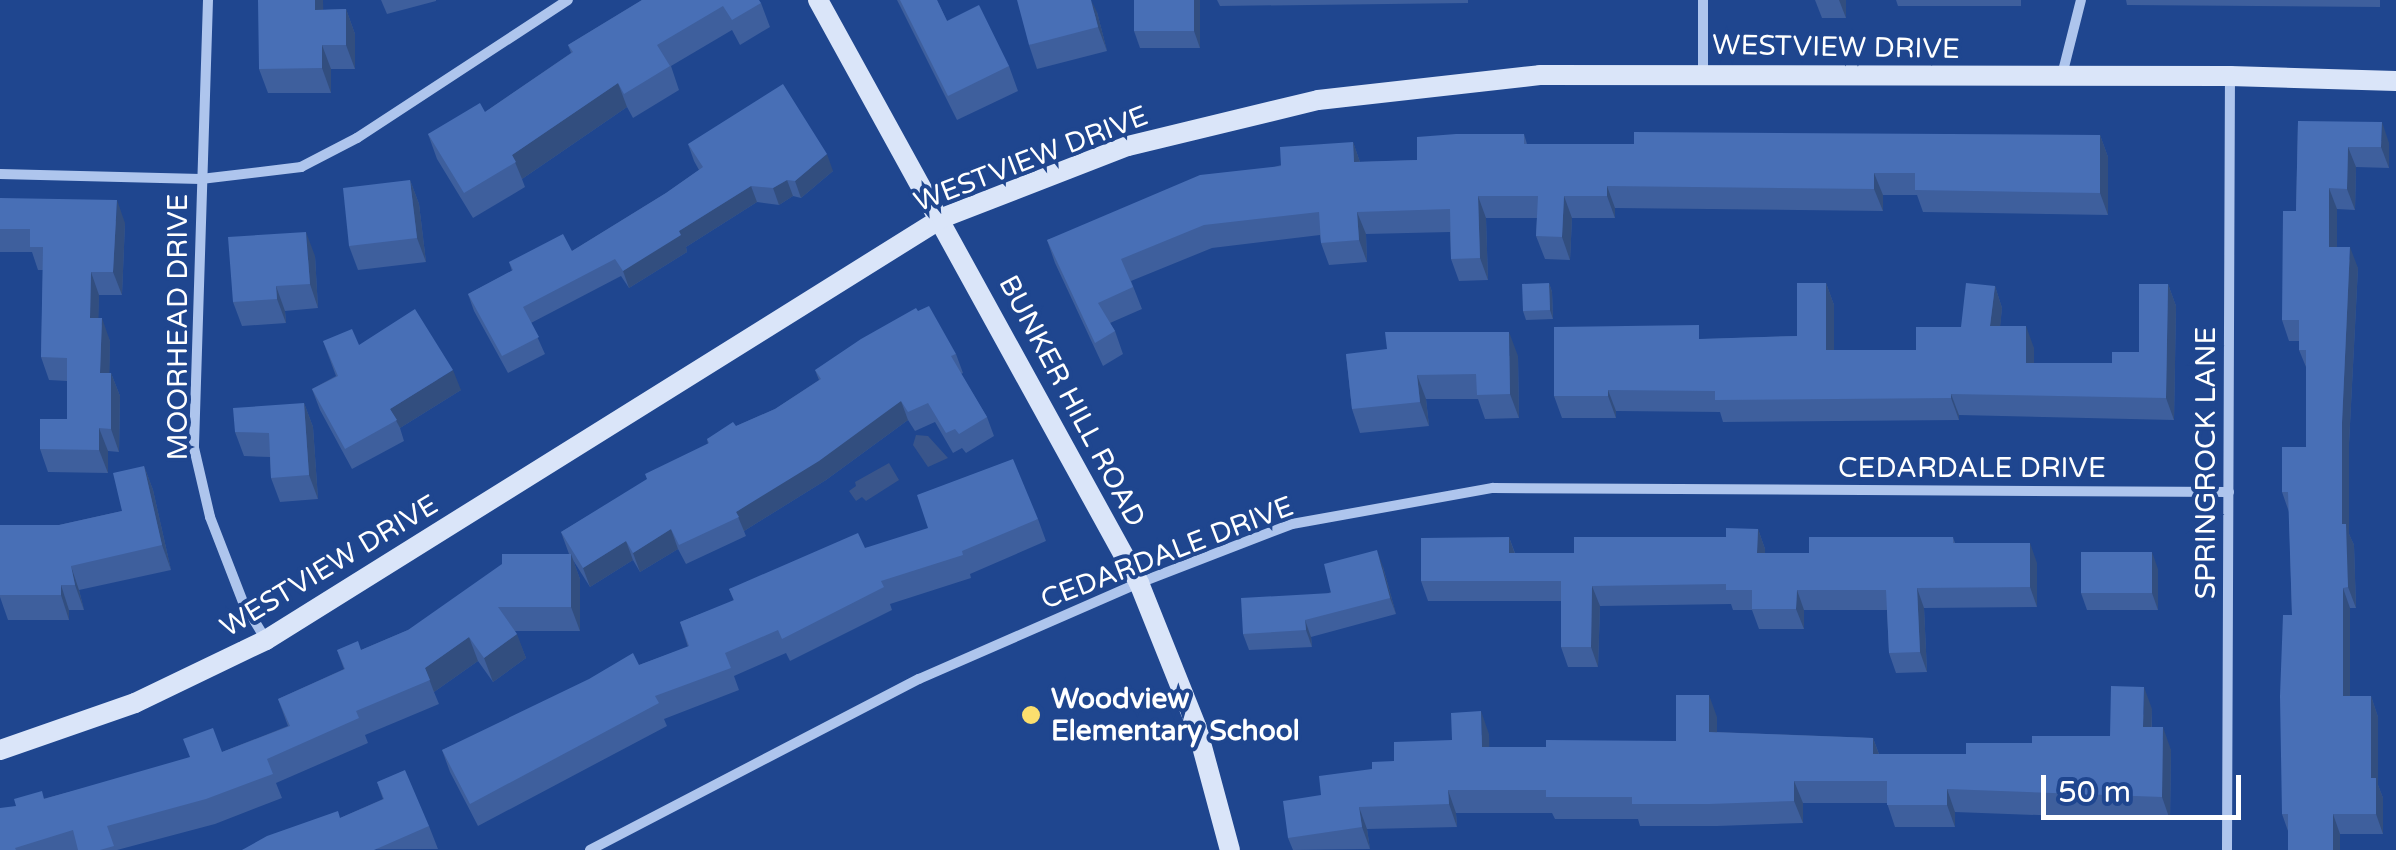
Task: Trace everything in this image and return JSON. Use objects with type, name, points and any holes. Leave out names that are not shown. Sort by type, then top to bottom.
[{"type":"main road","name":"BUNKER HILL ROAD","points":[[818,0],[942,218],[1139,582],[1197,728],[1230,850]]},
{"type":"main road","name":"WESTVIEW DRIVE","points":[[0,750],[135,703],[266,640],[942,218],[1128,146],[1318,100],[1540,75],[2230,76],[2396,81]]},
{"type":"street","name":"MOORHEAD DRIVE","points":[[208,0],[194,448],[210,517],[244,602],[266,640]]},
{"type":"street","points":[[0,174],[200,179],[302,167],[357,138],[568,0]]},
{"type":"street","points":[[1703,0],[1703,73]]},
{"type":"street","points":[[2062,76],[2081,0]]},
{"type":"street","name":"SPRINGROCK LANE","points":[[2228,850],[2230,76]]},
{"type":"street","name":"CEDARDALE DRIVE","points":[[590,850],[919,679],[1139,582],[1292,524],[1493,488],[2229,492]]},
{"type":"water","points":[[916,435],[928,436],[948,458],[928,467],[913,445]]},
{"type":"water","points":[[889,463],[899,480],[866,501],[862,497],[856,501],[849,491],[856,486],[855,482]]},
{"type":"building","points":[[258,0],[315,0],[315,10],[346,9],[346,45],[322,45],[322,68],[259,69]]},
{"type":"building","points":[[642,0],[761,3],[732,20],[723,6],[657,45],[670,66],[624,94],[618,83],[512,155],[516,162],[464,193],[428,134],[480,103],[485,112],[573,52],[568,45]]},
{"type":"building","points":[[900,0],[937,0],[947,21],[979,5],[1009,66],[948,96]]},
{"type":"building","points":[[1017,0],[1091,0],[1098,27],[1029,45]]},
{"type":"building","points":[[1134,0],[1194,0],[1194,31],[1134,31]]},
{"type":"building","points":[[783,84],[827,154],[795,181],[787,180],[773,188],[751,186],[623,271],[615,259],[523,307],[539,337],[502,356],[468,294],[513,270],[509,262],[563,234],[572,251],[666,193],[703,167],[688,144]]},
{"type":"building","points":[[2298,121],[2382,122],[2381,147],[2348,147],[2347,189],[2329,188],[2329,247],[2350,247],[2342,423],[2342,524],[2346,524],[2348,587],[2343,588],[2343,696],[2371,696],[2371,778],[2376,778],[2376,814],[2333,814],[2333,850],[2288,850],[2288,814],[2282,814],[2283,615],[2292,615],[2288,492],[2282,492],[2282,447],[2306,447],[2306,350],[2299,350],[2299,320],[2282,320],[2283,211],[2296,211]]},
{"type":"building","points":[[1634,132],[2100,135],[2100,193],[1915,190],[1915,173],[1874,173],[1874,189],[1607,186],[1607,196],[1564,196],[1562,237],[1536,236],[1538,196],[1478,196],[1480,258],[1451,259],[1450,209],[1357,212],[1359,240],[1321,243],[1319,212],[1204,225],[1121,259],[1133,287],[1098,303],[1115,331],[1095,343],[1047,240],[1200,175],[1281,166],[1280,147],[1353,142],[1354,162],[1417,160],[1417,137],[1524,134],[1524,144],[1634,144]]},
{"type":"building","points":[[410,180],[417,238],[349,246],[343,188]]},
{"type":"building","points":[[0,198],[117,200],[113,272],[91,272],[90,318],[102,318],[100,373],[111,373],[111,429],[99,428],[99,450],[40,449],[40,419],[67,419],[67,358],[41,357],[43,247],[30,247],[30,229],[0,229]]},
{"type":"building","points":[[306,232],[310,284],[276,286],[277,299],[233,302],[228,237]]},
{"type":"building","points":[[1549,283],[1550,310],[1523,311],[1522,284]]},
{"type":"building","points":[[1797,283],[1826,283],[1826,350],[1916,350],[1916,327],[1961,327],[1966,283],[1995,286],[1990,326],[2026,326],[2026,363],[2112,363],[2112,352],[2139,352],[2139,284],[2168,284],[2166,398],[1951,394],[1951,398],[1715,400],[1715,391],[1608,390],[1608,396],[1554,396],[1554,327],[1699,325],[1699,339],[1797,336]]},
{"type":"building","points":[[929,306],[956,354],[951,356],[987,417],[959,434],[955,429],[946,433],[928,403],[908,412],[901,401],[819,461],[736,512],[739,517],[679,545],[671,529],[633,553],[626,541],[583,568],[561,532],[647,479],[645,474],[709,443],[707,439],[733,422],[736,426],[775,409],[821,379],[815,370],[861,339],[916,308],[918,311]]},
{"type":"building","points":[[415,309],[453,370],[390,409],[397,420],[345,449],[312,389],[338,376],[323,341],[352,329],[359,345]]},
{"type":"building","points":[[1385,332],[1509,332],[1510,394],[1477,395],[1476,374],[1417,375],[1420,402],[1352,409],[1346,354],[1387,349]]},
{"type":"building","points":[[304,403],[309,475],[271,478],[269,433],[235,432],[233,408]]},
{"type":"building","points":[[1013,459],[1038,519],[962,551],[963,555],[881,581],[884,587],[782,639],[778,630],[725,653],[731,668],[655,696],[659,703],[470,804],[442,750],[589,679],[633,653],[639,665],[689,646],[680,622],[734,600],[729,589],[858,533],[865,548],[928,528],[917,495]]},
{"type":"building","points":[[144,466],[162,545],[71,566],[75,585],[61,585],[61,595],[0,595],[0,525],[59,525],[122,511],[113,473]]},
{"type":"building","points":[[1726,528],[1758,529],[1757,553],[1809,553],[1809,537],[1953,537],[1953,543],[2030,543],[2030,587],[1917,588],[1920,652],[1889,653],[1886,590],[1797,590],[1796,609],[1752,609],[1752,590],[1726,590],[1726,584],[1592,586],[1591,647],[1561,647],[1561,581],[1421,581],[1421,538],[1509,537],[1509,553],[1574,553],[1574,537],[1726,537]]},
{"type":"building","points":[[1377,550],[1390,598],[1305,620],[1306,630],[1243,634],[1241,598],[1331,593],[1324,564]]},
{"type":"building","points":[[2081,552],[2152,552],[2152,593],[2081,593]]},
{"type":"building","points":[[502,554],[571,554],[571,607],[498,607],[517,634],[484,658],[469,637],[425,668],[430,680],[356,711],[359,718],[267,759],[273,774],[206,799],[107,826],[114,846],[78,850],[73,830],[16,850],[0,850],[0,808],[16,806],[14,799],[42,791],[44,799],[190,757],[183,739],[213,728],[222,752],[290,726],[278,699],[345,669],[337,650],[358,641],[361,650],[408,630],[502,564]]},
{"type":"building","points":[[2111,686],[2144,687],[2143,727],[2163,727],[2162,797],[1947,789],[1947,805],[1887,805],[1887,781],[1794,781],[1794,801],[1709,804],[1632,804],[1632,797],[1546,797],[1546,790],[1448,790],[1449,804],[1359,807],[1362,827],[1288,838],[1283,801],[1321,795],[1319,776],[1372,769],[1372,762],[1394,761],[1394,742],[1452,740],[1451,713],[1481,711],[1482,747],[1546,747],[1546,740],[1676,741],[1676,695],[1709,695],[1709,732],[1873,738],[1873,754],[1966,754],[1966,743],[2032,743],[2032,736],[2110,736]]},
{"type":"building","points":[[405,770],[429,826],[374,850],[242,850],[267,836],[338,811],[340,818],[384,799],[377,782]]},
{"type":"place","name":"Woodview Elementary School","points":[[1031,715]]}]
